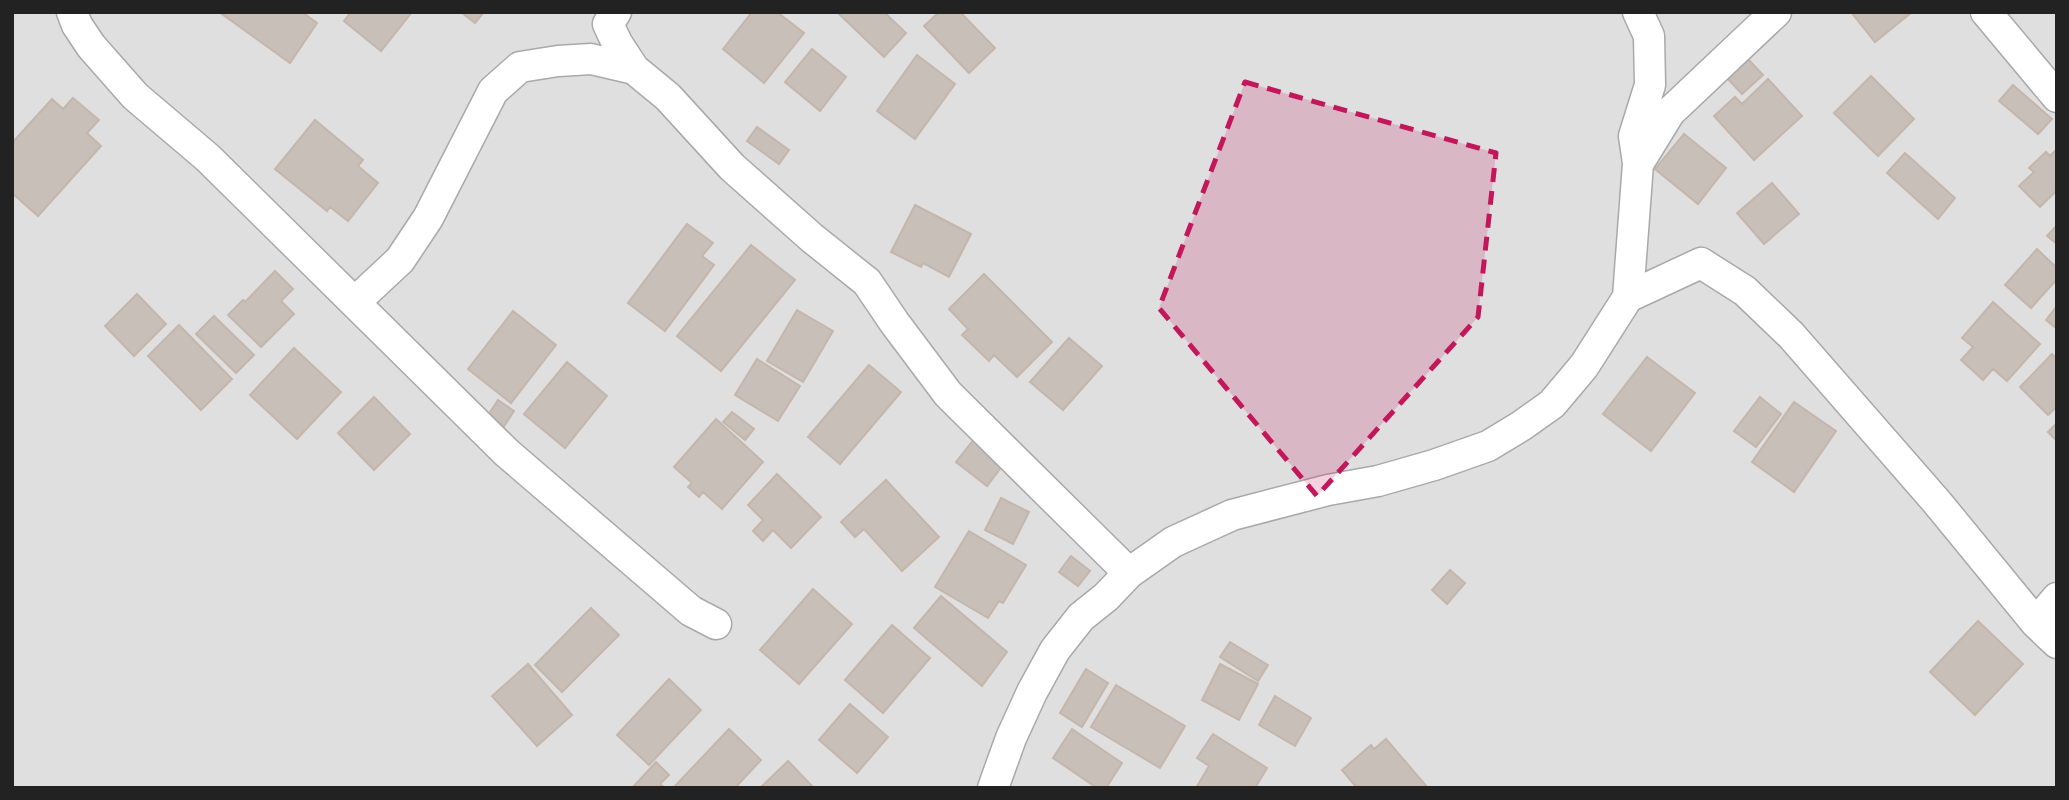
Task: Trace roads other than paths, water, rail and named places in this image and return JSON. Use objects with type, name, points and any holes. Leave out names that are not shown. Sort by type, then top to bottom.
[{"type":"street","points":[[72,12],[91,46],[135,96],[208,158],[507,453],[691,611],[716,624]]},
{"type":"street","points":[[616,12],[608,24],[634,69],[668,97],[732,167],[812,238],[867,282],[948,394],[1129,573]]},
{"type":"street","points":[[993,788],[1027,704],[1055,650],[1081,617],[1106,597],[1129,573],[1174,542],[1232,515],[1328,490],[1378,481],[1488,446],[1552,404],[1584,366],[1628,297],[1638,164],[1634,136],[1650,85],[1649,36],[1638,12]]},
{"type":"street","points":[[1638,164],[1670,112],[1776,12]]},
{"type":"street","points":[[1986,12],[2057,97]]},
{"type":"street","points":[[355,302],[400,260],[428,218],[493,90],[520,67],[591,59],[634,69]]},
{"type":"street","points":[[1628,297],[1701,263],[1745,291],[1800,345],[2047,633]]},
{"type":"street","points":[[2047,633],[2057,598]]}]
